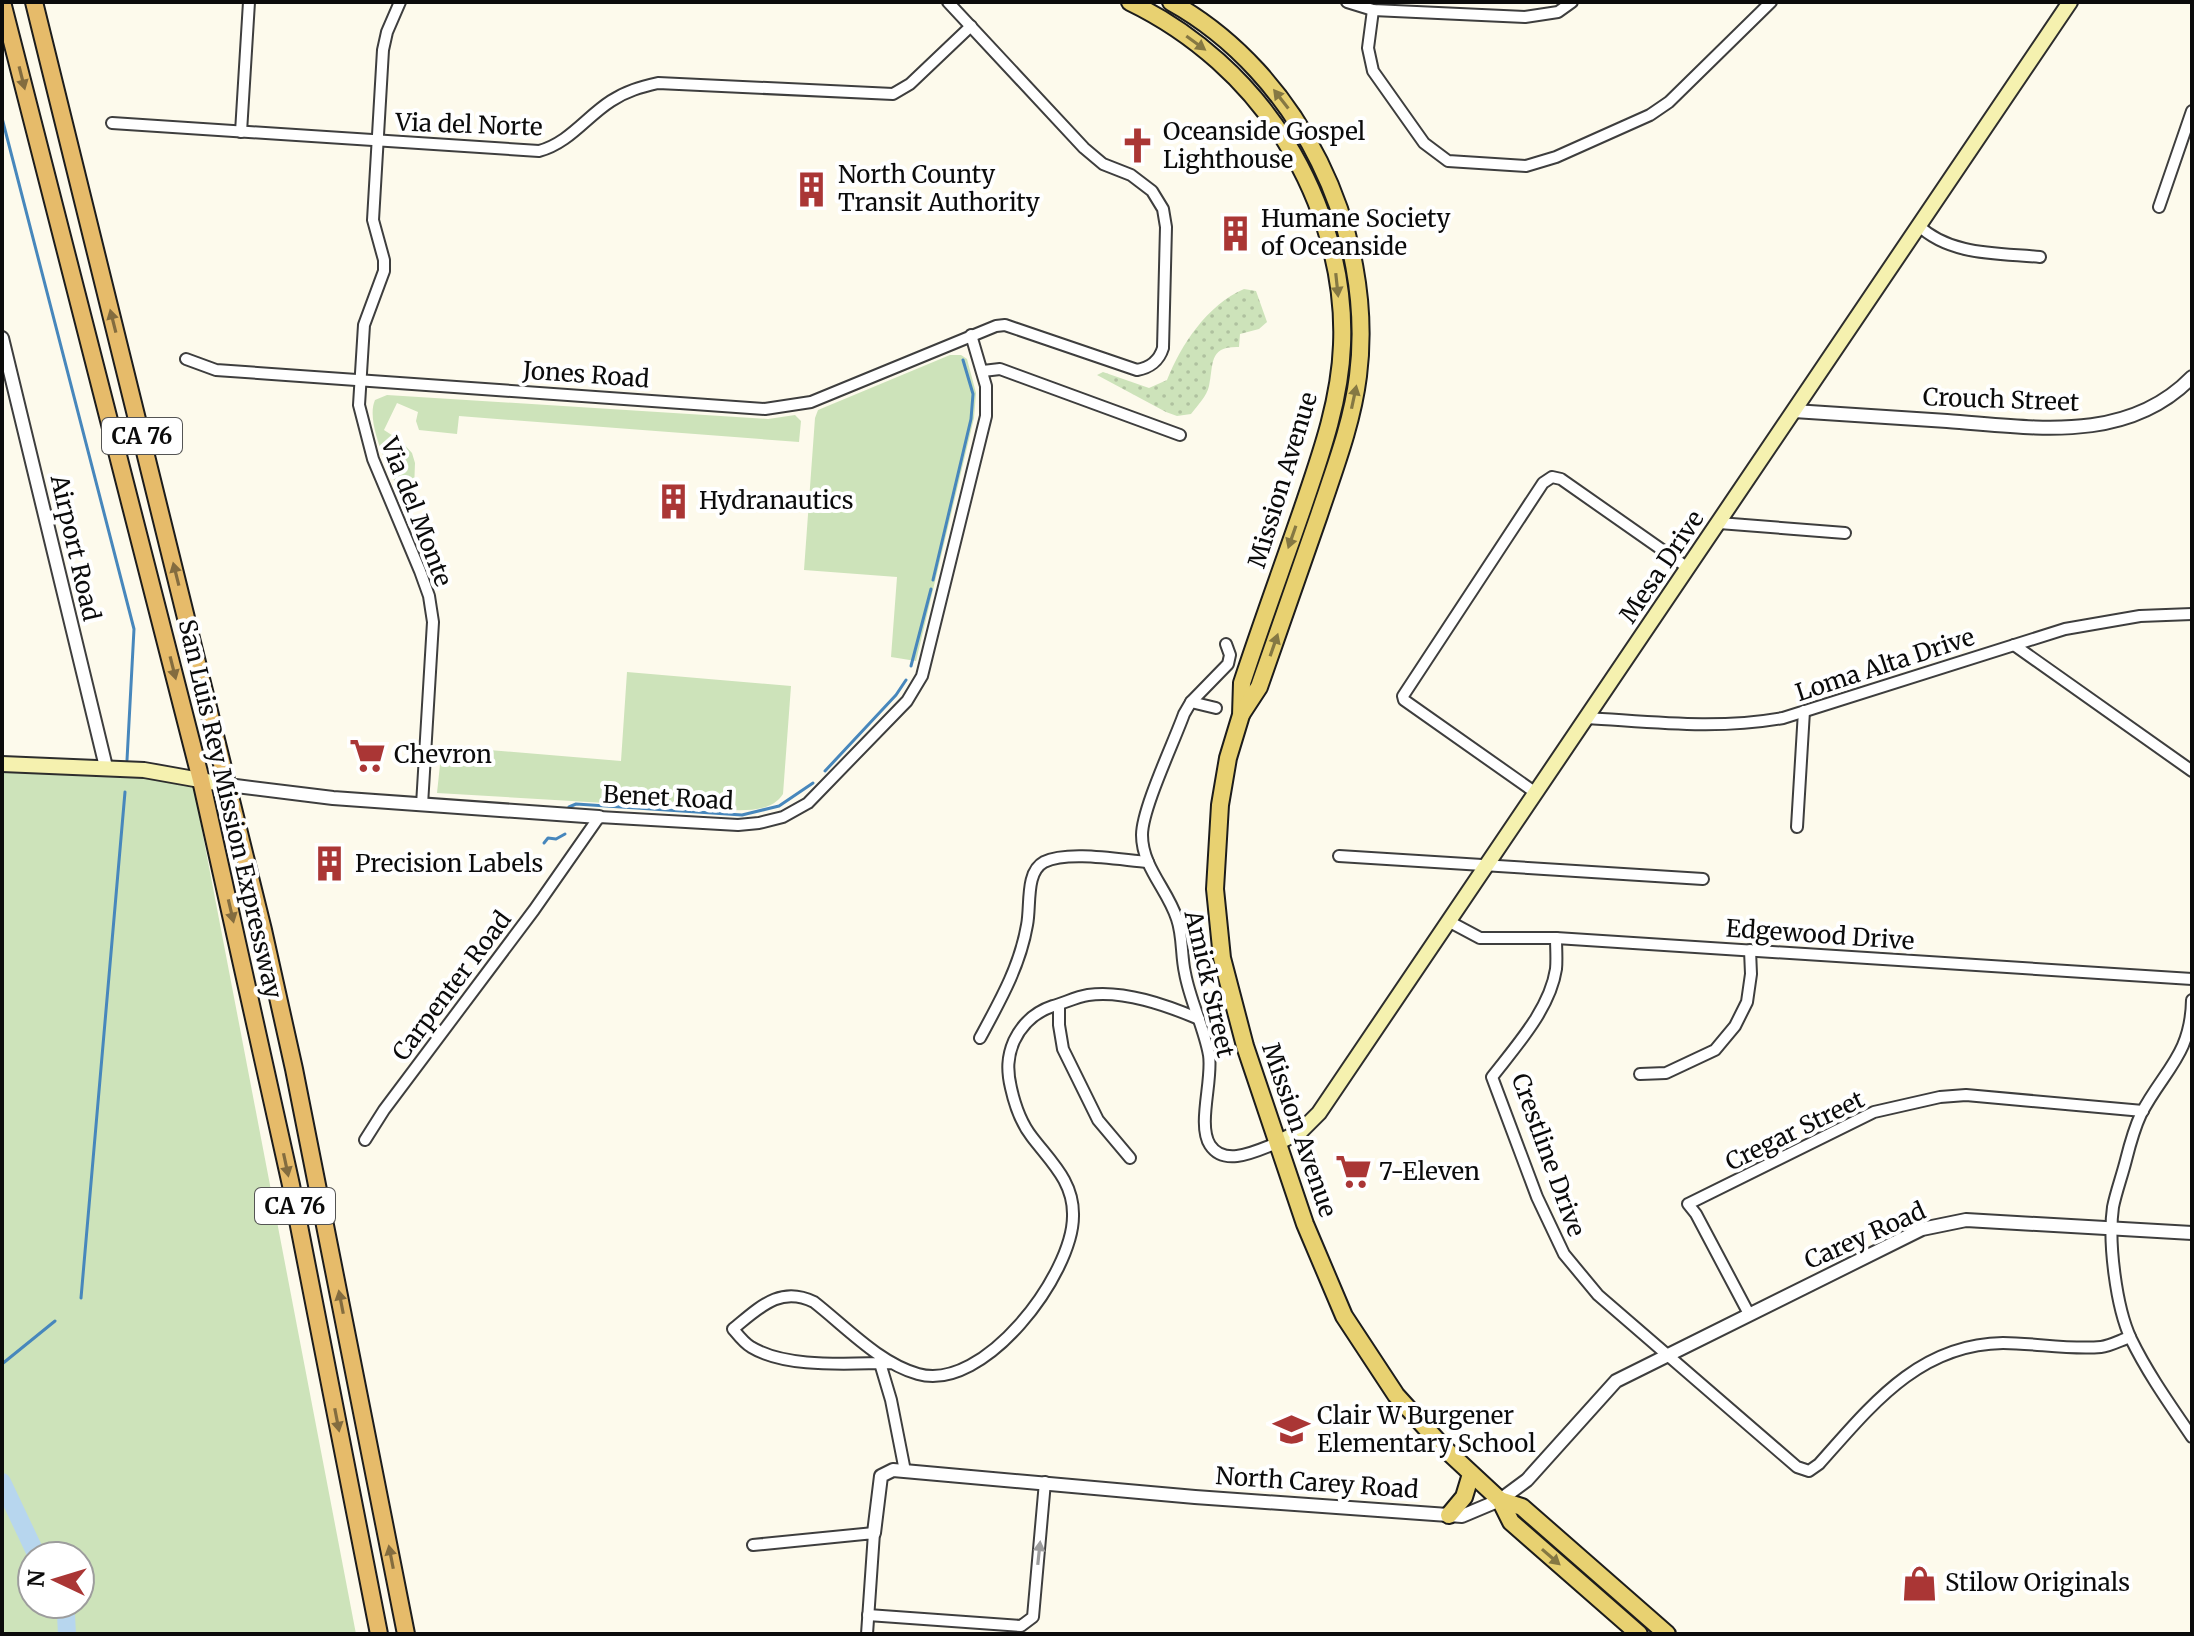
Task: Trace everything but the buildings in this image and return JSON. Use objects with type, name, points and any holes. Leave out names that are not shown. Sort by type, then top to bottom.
[{"type":"highway","name":"San Luis Rey Mission Expressway","points":[[2,2],[201,780],[284,1154],[379,1634]]},
{"type":"highway","name":"San Luis Rey Mission Expressway","points":[[34,2],[228,785],[294,1069],[406,1634]]},
{"type":"main road","name":"Mission Avenue","points":[[1130,2],[1170,24],[1205,49],[1237,78],[1271,116],[1309,182],[1325,225],[1336,272],[1342,345],[1334,404],[1326,440],[1242,683],[1241,715],[1228,758],[1220,805],[1215,862],[1216,913],[1231,1002],[1324,1273],[1356,1337],[1382,1377],[1411,1412],[1500,1500],[1511,1522],[1639,1634]]},
{"type":"main road","name":"Mission Avenue","points":[[1171,2],[1219,34],[1285,102],[1324,168],[1335,196],[1358,295],[1361,329],[1358,377],[1340,453],[1259,687],[1241,715]]},
{"type":"main road","name":"Mesa Drive","points":[[1277,1143],[1301,1131],[1319,1113],[2070,2]]},
{"type":"main road","name":"Benet Road","points":[[2,764],[144,770],[228,785]]},
{"type":"main road","points":[[1449,1515],[1464,1497],[1471,1474]]},
{"type":"main road","name":"Mission Avenue","points":[[1500,1500],[1524,1508],[1667,1634]]},
{"type":"street","points":[[241,132],[249,2]]},
{"type":"street","name":"Via del Monte","points":[[400,2],[383,50],[373,220],[384,271],[364,325],[359,405],[368,444],[420,571],[432,609],[422,805]]},
{"type":"street","points":[[948,2],[971,26]]},
{"type":"street","points":[[1347,2],[1373,10],[1525,17],[1558,12],[1572,2]]},
{"type":"street","points":[[1373,10],[1368,48],[1373,71],[1424,143],[1448,161],[1526,166],[1556,157],[1650,115],[1669,102],[1771,2]]},
{"type":"street","name":"Via del Norte","points":[[112,123],[539,151],[556,147],[608,102],[627,91],[658,83],[893,94],[910,84],[971,26]]},
{"type":"street","name":"Jones Road","points":[[186,359],[216,370],[765,409],[811,402],[971,335],[1005,325],[1137,370],[1146,369],[1160,356],[1163,348],[1166,227],[1163,209],[1152,191],[1131,175],[1103,164],[1084,148],[971,26]]},
{"type":"street","points":[[2159,207],[2192,111]]},
{"type":"street","points":[[1918,225],[1926,233],[1954,247],[2040,257]]},
{"type":"street","name":"Benet Road","points":[[228,785],[422,805],[738,825],[783,817],[808,803],[907,701],[922,676],[986,416],[986,386],[971,335]]},
{"type":"street","name":"Airport Road","points":[[2,338],[106,767]]},
{"type":"street","points":[[983,371],[1000,369],[1180,435]]},
{"type":"street","name":"Crouch Street","points":[[1794,411],[2063,429],[2124,419],[2176,393],[2192,377]]},
{"type":"street","points":[[1536,793],[1404,700],[1406,688],[1543,483],[1552,477],[1561,479],[1688,568]]},
{"type":"street","points":[[1719,523],[1845,533]]},
{"type":"street","name":"Loma Alta Drive","points":[[1587,718],[1708,726],[1747,724],[1804,711],[2065,629],[2140,616],[2192,614]]},
{"type":"street","name":"Amick Street","points":[[1226,644],[1230,655],[1228,664],[1191,702],[1152,800],[1142,834],[1148,862],[1177,919],[1185,975],[1209,1056],[1210,1083],[1204,1130],[1209,1144],[1225,1155],[1237,1157],[1277,1143]]},
{"type":"street","points":[[2014,645],[2192,771]]},
{"type":"street","points":[[1191,702],[1216,708]]},
{"type":"street","points":[[1797,827],[1804,711]]},
{"type":"street","name":"Carpenter Road","points":[[365,1140],[599,817]]},
{"type":"street","points":[[1339,856],[1703,879]]},
{"type":"street","points":[[980,1038],[1010,981],[1028,922],[1033,874],[1043,863],[1064,857],[1148,862]]},
{"type":"street","name":"Edgewood Drive","points":[[1450,922],[1480,938],[1556,938],[2192,979]]},
{"type":"street","name":"Crestline Drive","points":[[1556,938],[1556,969],[1543,1006],[1492,1077],[1537,1197],[1564,1254],[1598,1295],[1797,1467],[1809,1471],[1819,1464],[1881,1394],[1916,1369],[1940,1357],[1999,1343],[2103,1347],[2130,1337]]},
{"type":"street","points":[[1640,1074],[1666,1073],[1715,1050],[1735,1026],[1747,1002],[1750,950]]},
{"type":"street","points":[[867,1634],[881,1476],[893,1470],[905,1471],[885,1363],[814,1302],[801,1296],[780,1296],[765,1303],[733,1329],[749,1346],[764,1353],[809,1363],[885,1363],[921,1375],[946,1375],[985,1358],[1011,1336],[1044,1292],[1073,1227],[1071,1193],[1047,1154],[1031,1136],[1015,1107],[1007,1070],[1010,1051],[1020,1029],[1039,1011],[1087,995],[1159,1002],[1199,1019]]},
{"type":"street","points":[[2192,1000],[2186,1043],[2172,1069],[2155,1089],[2136,1125],[2113,1207],[2112,1230],[2115,1280],[2130,1337],[2192,1437]]},
{"type":"street","points":[[1059,1005],[1063,1049],[1098,1120],[1130,1158]]},
{"type":"street","name":"Cregar Street","points":[[1749,1314],[1688,1204],[1874,1112],[1940,1097],[1966,1095],[2143,1111]]},
{"type":"street","name":"Carey Road","points":[[1667,1356],[1922,1229],[1966,1220],[2192,1233]]},
{"type":"street","name":"North Carey Road","points":[[905,1471],[1198,1497],[1471,1514],[1500,1500],[1527,1480],[1616,1381],[1667,1356]]},
{"type":"street","points":[[868,1615],[1021,1626],[1028,1623],[1033,1617],[1045,1482]]},
{"type":"street","points":[[753,1545],[874,1533]]},
{"type":"green space","points":[[1244,289],[1256,291],[1267,322],[1259,329],[1240,334],[1239,347],[1229,347],[1217,353],[1208,390],[1191,414],[1177,416],[1166,412],[1097,375],[1103,372],[1149,388],[1167,380],[1197,327],[1218,305]]},
{"type":"green space","points":[[950,355],[961,355],[967,359],[976,393],[974,418],[916,661],[891,657],[897,577],[804,570],[815,418],[818,410]]},
{"type":"green space","points":[[387,395],[768,419],[795,415],[801,421],[799,442],[459,416],[457,434],[419,430],[416,421],[418,412],[397,403],[384,430],[412,453],[415,463],[414,490],[408,504],[388,466],[374,423],[375,400]]},
{"type":"green space","points":[[627,672],[791,686],[783,794],[772,805],[724,810],[437,793],[442,746],[621,761]]},
{"type":"green space","points":[[2,764],[192,778],[356,1634],[2,1634]]},
{"type":"waterway","points":[[2,118],[134,629],[127,760]]},
{"type":"waterway","points":[[933,580],[971,419],[973,394],[963,360]]},
{"type":"waterway","points":[[911,666],[931,589]]},
{"type":"waterway","points":[[825,771],[896,695],[906,680]]},
{"type":"waterway","points":[[569,807],[576,804],[742,815],[779,806],[813,783]]},
{"type":"waterway","points":[[81,1298],[125,792]]},
{"type":"waterway","points":[[544,843],[548,838],[556,839],[565,834]]},
{"type":"waterway","points":[[2,1364],[55,1321]]},
{"type":"waterway","points":[[2,1482],[29,1540]]},
{"type":"waterway","points":[[66,1620],[67,1634]]},
{"type":"place","name":"Oceanside Gospel Lighthouse","points":[[1137,146]]},
{"type":"place","name":"North County Transit Authority","points":[[812,189]]},
{"type":"place","name":"Humane Society of Oceanside","points":[[1235,233]]},
{"type":"place","name":"Hydranautics","points":[[673,501]]},
{"type":"place","name":"Chevron","points":[[368,755]]},
{"type":"place","name":"Precision Labels","points":[[329,864]]},
{"type":"place","name":"7-Eleven","points":[[1353,1172]]},
{"type":"place","name":"Clair W Burgener Elementary School","points":[[1291,1430]]},
{"type":"place","name":"Stilow Originals","points":[[1919,1583]]}]
